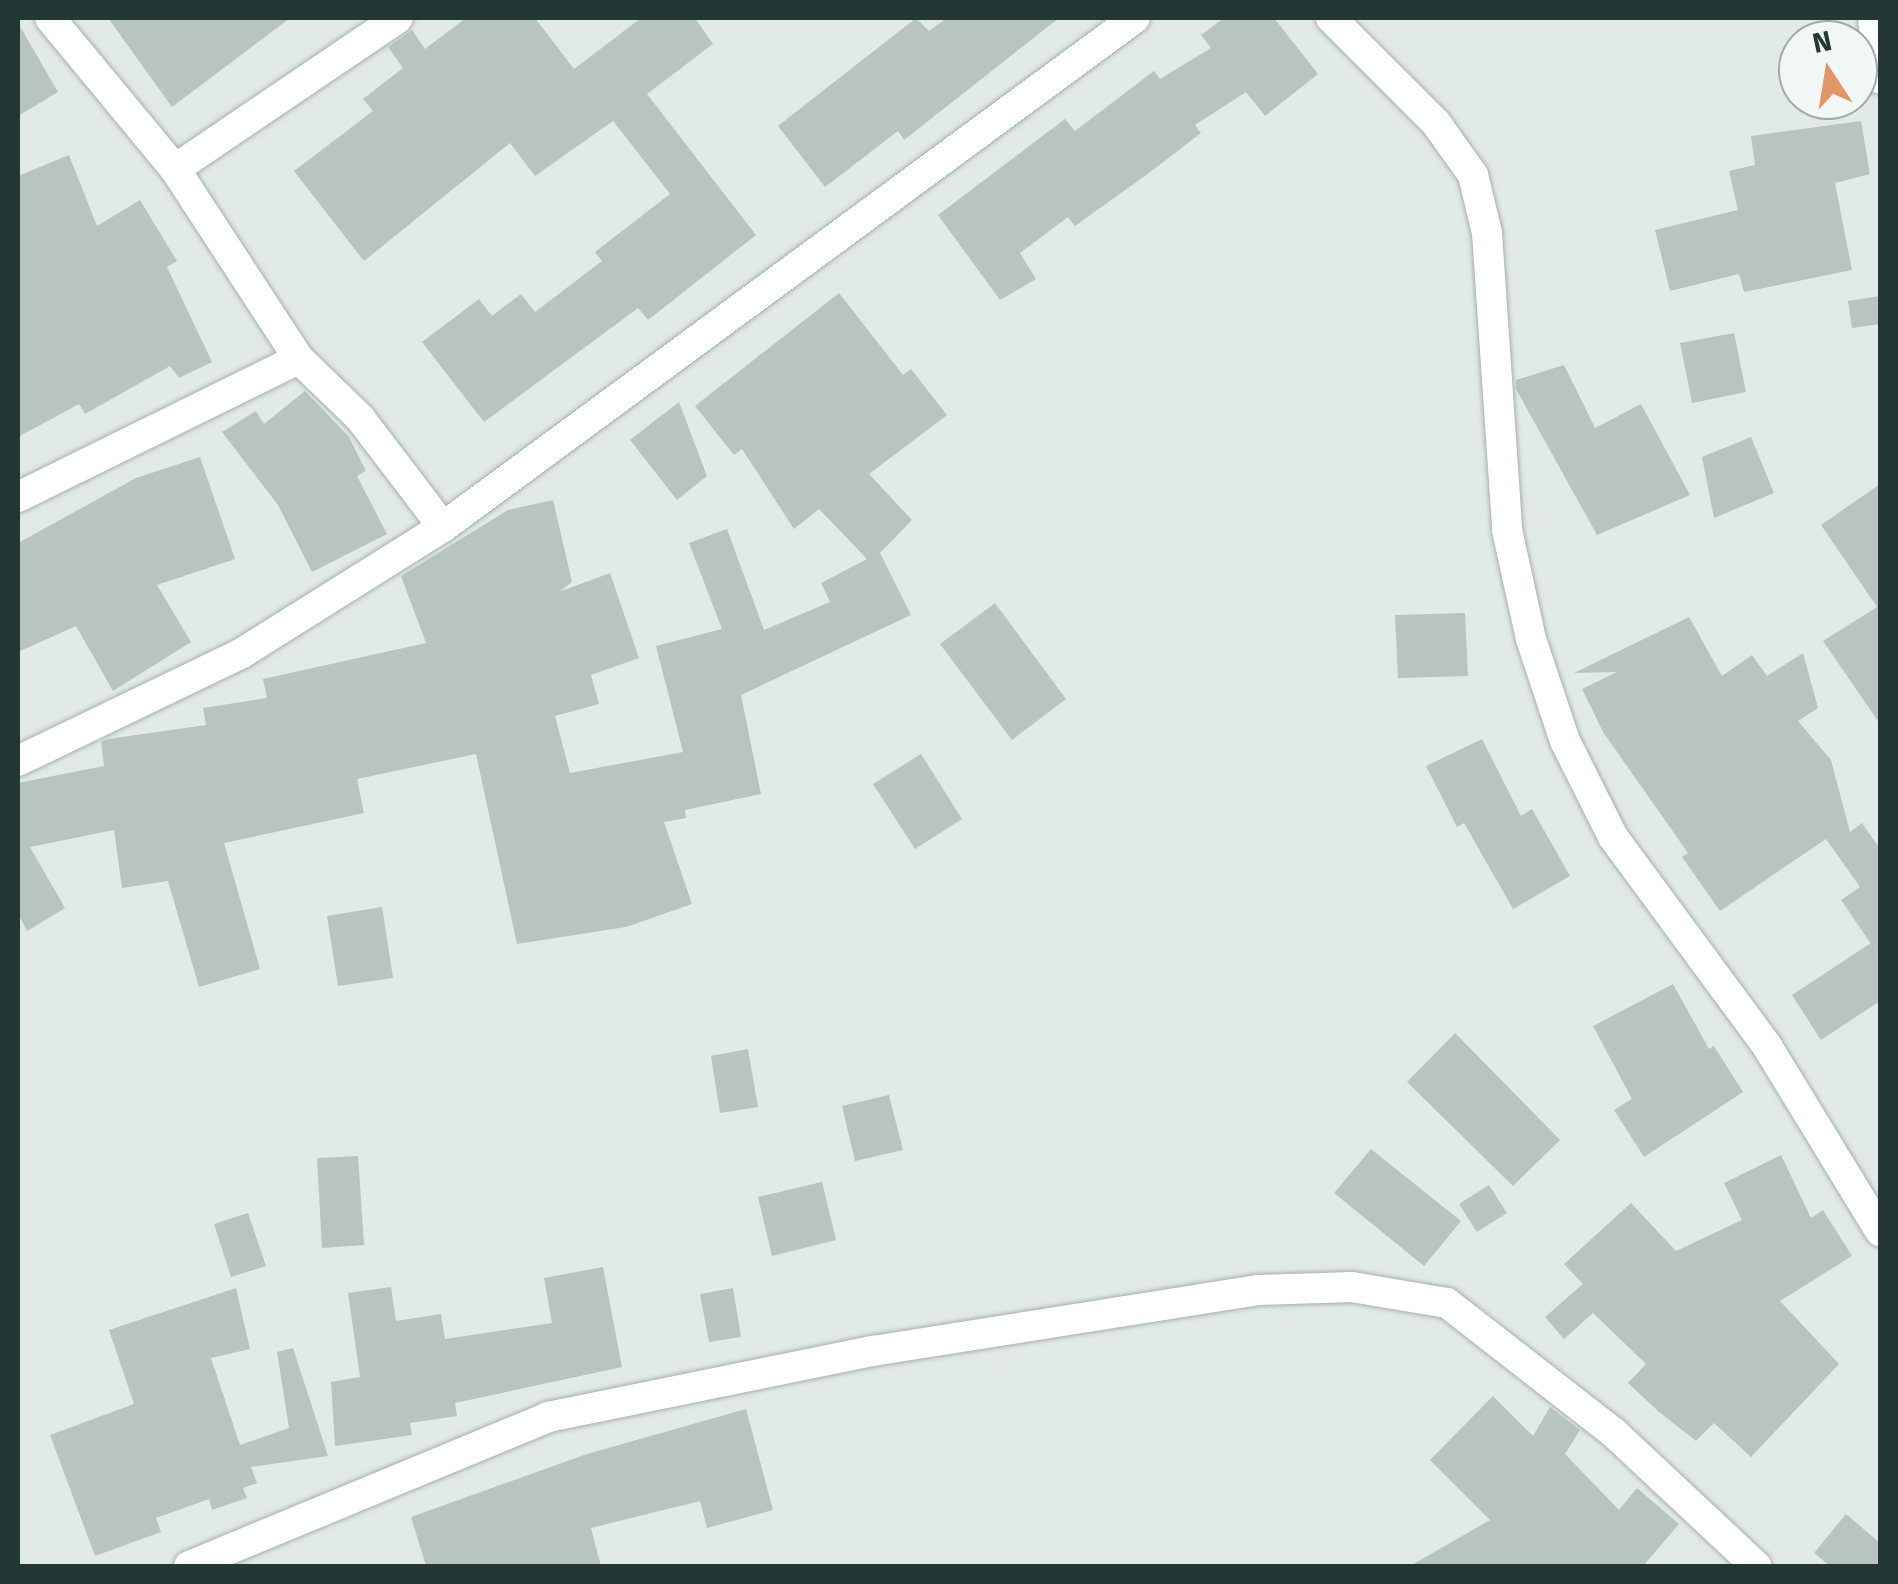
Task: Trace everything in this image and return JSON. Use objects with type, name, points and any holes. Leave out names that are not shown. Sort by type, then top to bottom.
[{"type":"street","points":[[50,18],[175,170],[299,359],[360,418],[444,527]]},
{"type":"street","points":[[175,170],[398,18]]},
{"type":"street","points":[[18,761],[242,653],[444,527],[1134,18]]},
{"type":"street","points":[[1331,18],[1436,122],[1472,174],[1487,232],[1507,530],[1531,639],[1564,741],[1613,836],[1768,1046],[1880,1231]]},
{"type":"street","points":[[1874,18],[1880,79]]},
{"type":"street","points":[[18,497],[299,359]]},
{"type":"street","points":[[189,1566],[548,1417],[873,1351],[1259,1290],[1352,1286],[1447,1304],[1614,1433],[1756,1566]]},
{"type":"building","points":[[108,18],[290,18],[172,107]]},
{"type":"building","points":[[466,18],[535,18],[574,69],[641,18],[695,18],[713,44],[647,94],[756,235],[648,320],[638,308],[484,422],[422,342],[479,299],[492,316],[521,294],[535,312],[602,261],[595,252],[670,194],[613,121],[535,176],[510,143],[364,261],[294,171],[373,111],[363,99],[403,68],[388,47],[412,30],[425,49]]},
{"type":"building","points":[[916,18],[929,31],[947,18],[1059,18],[904,140],[898,131],[825,187],[778,126]]},
{"type":"building","points":[[1224,18],[1274,18],[1318,74],[1265,116],[1246,92],[1195,125],[1201,133],[1153,170],[1075,226],[1068,217],[1020,253],[1036,279],[1000,300],[938,215],[1065,119],[1075,131],[1154,71],[1160,79],[1211,48],[1201,35]]},
{"type":"building","points":[[18,23],[58,92],[18,116]]},
{"type":"building","points":[[1861,121],[1870,174],[1835,183],[1852,270],[1744,292],[1739,274],[1670,291],[1655,230],[1738,210],[1729,171],[1755,165],[1751,136]]},
{"type":"building","points":[[69,155],[97,226],[140,200],[177,261],[167,267],[212,362],[179,378],[170,366],[85,414],[79,404],[18,437],[18,176]]},
{"type":"building","points":[[839,293],[903,375],[911,369],[947,415],[869,474],[912,520],[880,553],[911,615],[741,695],[761,794],[685,810],[686,818],[664,822],[692,904],[626,927],[517,944],[476,754],[357,779],[364,813],[224,843],[260,969],[199,987],[168,881],[122,888],[114,830],[30,847],[65,908],[27,931],[18,914],[18,783],[104,766],[101,742],[108,739],[206,725],[203,708],[267,698],[263,679],[426,643],[401,576],[508,510],[553,500],[572,582],[559,592],[610,573],[639,658],[591,675],[599,704],[555,716],[570,773],[683,752],[656,646],[722,629],[689,543],[727,529],[764,630],[830,602],[821,583],[867,559],[819,509],[794,529],[742,449],[734,455],[695,406]]},
{"type":"building","points":[[1880,296],[1880,324],[1852,328],[1848,301]]},
{"type":"building","points":[[1734,333],[1746,392],[1692,403],[1680,343]]},
{"type":"building","points":[[1564,365],[1595,428],[1641,404],[1690,495],[1597,535],[1516,389],[1516,380]]},
{"type":"building","points":[[305,391],[349,437],[366,471],[357,476],[387,534],[312,572],[278,505],[222,432],[256,411],[264,424]]},
{"type":"building","points":[[679,402],[707,476],[677,500],[630,440]]},
{"type":"building","points":[[1751,437],[1774,493],[1714,518],[1702,457]]},
{"type":"building","points":[[200,457],[235,559],[157,585],[191,642],[113,691],[76,626],[18,652],[18,543],[136,478]]},
{"type":"building","points":[[1880,484],[1880,724],[1823,641],[1877,607],[1821,525]]},
{"type":"building","points":[[995,603],[1066,699],[1012,740],[940,644]]},
{"type":"building","points":[[1465,613],[1468,676],[1398,678],[1395,615]]},
{"type":"building","points":[[1689,617],[1722,676],[1752,655],[1767,676],[1803,653],[1818,708],[1798,721],[1831,760],[1850,832],[1862,823],[1880,849],[1880,957],[1841,900],[1860,887],[1826,839],[1720,911],[1682,857],[1688,853],[1603,732],[1582,689],[1617,672],[1574,673]]},
{"type":"building","points":[[1482,739],[1521,816],[1532,809],[1570,876],[1513,909],[1464,823],[1457,827],[1426,766]]},
{"type":"building","points":[[921,754],[962,819],[915,849],[873,784]]},
{"type":"building","points":[[382,907],[393,978],[338,986],[327,916]]},
{"type":"building","points":[[1871,943],[1880,958],[1880,1001],[1821,1040],[1792,995]]},
{"type":"building","points":[[1673,984],[1709,1049],[1714,1046],[1743,1092],[1644,1157],[1614,1110],[1632,1099],[1593,1026]]},
{"type":"building","points":[[1455,1033],[1560,1140],[1513,1186],[1407,1082]]},
{"type":"building","points":[[748,1049],[758,1107],[720,1113],[711,1056]]},
{"type":"building","points":[[889,1095],[903,1150],[855,1161],[842,1106]]},
{"type":"building","points":[[1371,1149],[1461,1221],[1424,1266],[1334,1193]]},
{"type":"building","points":[[1781,1155],[1811,1218],[1823,1210],[1852,1256],[1780,1301],[1839,1364],[1751,1457],[1714,1423],[1696,1441],[1658,1411],[1628,1383],[1646,1364],[1593,1313],[1564,1339],[1545,1317],[1583,1284],[1564,1264],[1631,1203],[1676,1251],[1742,1220],[1724,1183]]},
{"type":"building","points":[[358,1156],[364,1245],[322,1248],[317,1158]]},
{"type":"building","points":[[822,1182],[836,1240],[772,1256],[758,1197]]},
{"type":"building","points":[[1489,1185],[1507,1213],[1477,1232],[1459,1204]]},
{"type":"building","points":[[248,1213],[266,1266],[231,1277],[214,1224]]},
{"type":"building","points":[[603,1267],[622,1367],[455,1403],[457,1416],[410,1423],[412,1435],[335,1446],[331,1382],[360,1377],[348,1293],[391,1287],[396,1321],[441,1314],[445,1339],[552,1323],[544,1278]]},
{"type":"building","points":[[236,1288],[250,1349],[211,1358],[240,1445],[289,1428],[277,1352],[293,1348],[328,1456],[251,1467],[257,1483],[243,1488],[247,1498],[212,1510],[209,1499],[156,1518],[161,1532],[95,1556],[50,1435],[134,1404],[109,1330]]},
{"type":"building","points":[[733,1288],[741,1337],[709,1342],[700,1294]]},
{"type":"building","points":[[1493,1396],[1533,1436],[1550,1407],[1580,1430],[1565,1454],[1619,1510],[1637,1488],[1679,1524],[1643,1566],[1410,1566],[1490,1520],[1430,1460]]},
{"type":"building","points":[[746,1409],[773,1510],[707,1528],[700,1501],[591,1528],[601,1566],[426,1566],[411,1517],[587,1454]]},
{"type":"building","points":[[1846,1514],[1880,1543],[1880,1566],[1830,1566],[1814,1553]]}]
